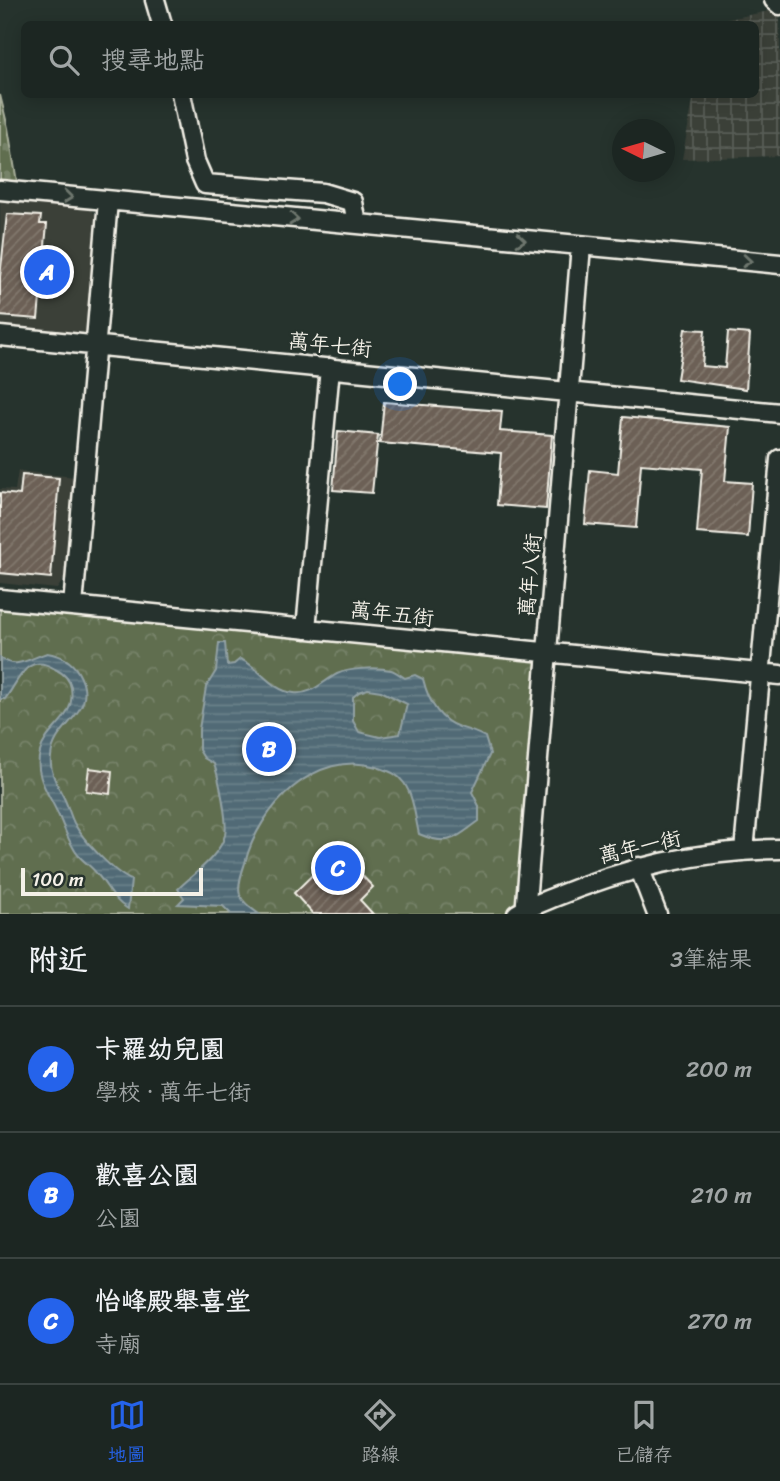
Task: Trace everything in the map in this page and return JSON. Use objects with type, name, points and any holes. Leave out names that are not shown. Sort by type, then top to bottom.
[{"type":"street","points":[[155,0],[161,21]]},
{"type":"street","points":[[774,0],[780,5]]},
{"type":"street","points":[[182,98],[195,161],[205,184],[323,192],[353,202],[357,224]]},
{"type":"street","points":[[0,190],[780,264]]},
{"type":"street","points":[[73,606],[108,201]]},
{"type":"street","name":"萬年八街","points":[[522,912],[581,246]]},
{"type":"street","name":"萬年七街","points":[[0,336],[780,413]]},
{"type":"street","points":[[306,629],[330,368]]},
{"type":"street","points":[[744,851],[780,459]]},
{"type":"street","name":"萬年五街","points":[[0,599],[780,675]]},
{"type":"street","name":"萬年一街","points":[[522,912],[584,884],[639,867],[744,851],[780,849]]},
{"type":"street","points":[[639,867],[657,914]]},
{"type":"shaded area","points":[[780,9],[780,156],[682,159],[693,98],[759,98],[759,21],[718,21]]},
{"type":"shaded area","points":[[0,198],[88,206],[97,216],[89,329],[80,335],[0,327]]},
{"type":"shaded area","points":[[18,471],[75,477],[64,579],[57,589],[0,583],[0,489],[15,490]]},
{"type":"green space","points":[[0,95],[8,128],[18,188],[0,186]]},
{"type":"green space","points":[[0,599],[546,652],[517,914],[0,914]]},
{"type":"water","points":[[219,643],[225,643],[227,665],[240,659],[278,688],[294,693],[312,690],[337,674],[356,669],[385,669],[405,678],[415,675],[423,679],[431,701],[445,719],[485,737],[490,754],[472,792],[479,806],[479,821],[451,839],[429,838],[419,834],[410,795],[398,777],[377,767],[354,763],[332,766],[293,787],[277,803],[252,842],[241,875],[239,891],[245,903],[259,914],[231,914],[223,906],[178,904],[184,898],[178,889],[212,858],[222,843],[226,829],[214,764],[204,758],[199,750],[199,729],[206,687],[216,671]],"holes":[[[368,689],[381,691],[407,704],[400,734],[380,737],[359,732],[353,721],[353,697]]]},
{"type":"water","points":[[47,653],[69,661],[84,686],[81,708],[54,745],[51,757],[53,773],[78,830],[107,863],[131,880],[128,909],[118,902],[95,871],[80,858],[40,776],[39,761],[43,743],[69,708],[71,688],[68,679],[45,664],[30,666],[24,670],[5,699],[0,699],[0,658],[17,663]]},
{"type":"building","points":[[7,214],[41,216],[40,224],[47,224],[38,319],[0,316],[0,277]]},
{"type":"building","points":[[685,329],[705,330],[702,366],[725,368],[728,332],[750,334],[746,389],[677,379]]},
{"type":"building","points":[[384,402],[502,411],[500,431],[552,435],[546,509],[497,505],[501,453],[380,443]]},
{"type":"building","points":[[623,417],[730,427],[725,481],[752,483],[748,537],[697,533],[702,469],[641,464],[636,528],[585,524],[590,470],[618,473]]},
{"type":"building","points":[[338,431],[378,435],[372,493],[333,490]]},
{"type":"building","points":[[22,475],[59,478],[51,578],[0,573],[0,493],[20,495]]},
{"type":"building","points":[[89,768],[112,771],[110,794],[86,791]]},
{"type":"building","points":[[338,850],[373,887],[360,900],[373,914],[313,914],[294,893]]},
{"type":"place","name":"卡羅幼兒園","points":[[47,272]]},
{"type":"place","name":"歡喜公園","points":[[269,749]]},
{"type":"place","name":"怡峰殿舉喜堂","points":[[338,868]]}]
